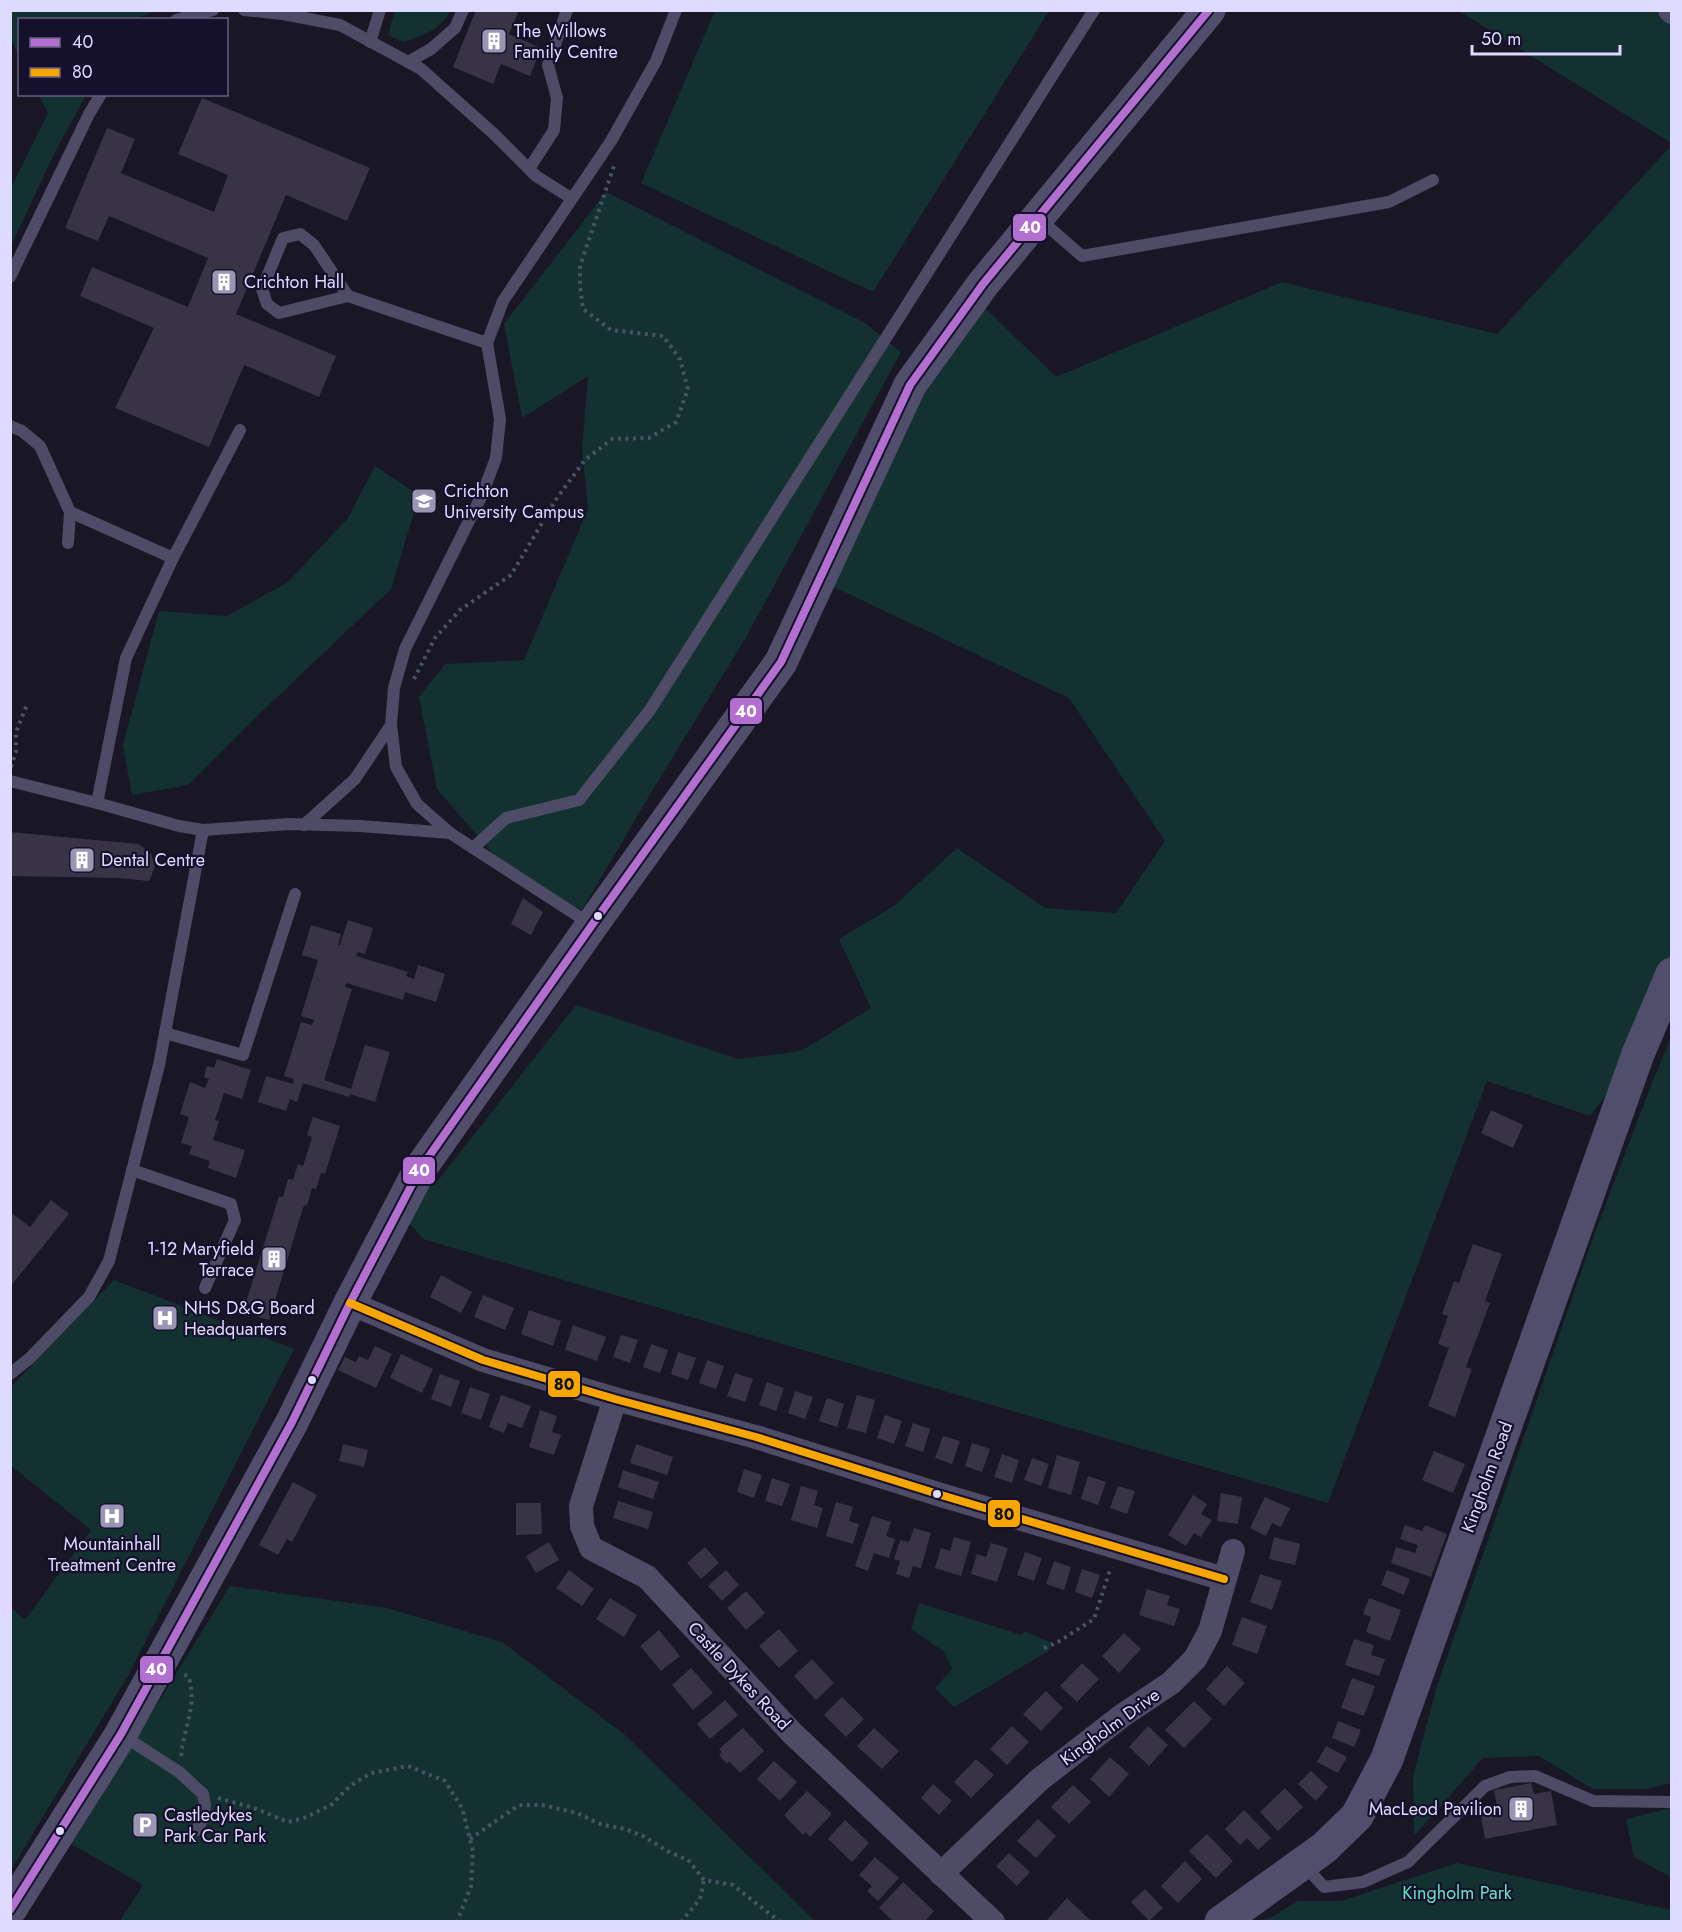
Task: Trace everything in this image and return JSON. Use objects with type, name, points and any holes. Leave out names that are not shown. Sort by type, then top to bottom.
[{"type":"main road","points":[[10,1910],[121,1734],[292,1422],[350,1303],[420,1169],[781,662],[910,385],[982,284],[1209,10]]},
{"type":"main road","name":"Kingholm Road","points":[[1221,1922],[1324,1848],[1357,1816],[1387,1759],[1638,1054],[1671,974]]},
{"type":"street","points":[[350,1303],[483,1360],[756,1437],[1224,1579]]},
{"type":"street","name":"Castle Dykes Road","points":[[615,1399],[581,1506],[582,1526],[591,1548],[647,1577],[792,1733],[993,1922]]},
{"type":"street","name":"Kingholm Drive","points":[[941,1874],[1039,1780],[1123,1715],[1171,1683],[1195,1659],[1210,1630],[1233,1551]]},
{"type":"lane","points":[[183,18],[213,10]]},
{"type":"lane","points":[[244,10],[283,14],[340,25],[421,69],[494,134],[536,176],[572,198]]},
{"type":"lane","points":[[370,42],[380,10]]},
{"type":"lane","points":[[408,62],[431,49],[455,28],[463,10]]},
{"type":"lane","points":[[530,170],[554,130],[557,98],[548,65],[567,10]]},
{"type":"lane","points":[[592,925],[450,833],[417,804],[396,767],[391,725],[394,688],[405,649],[482,495],[496,458],[500,419],[487,343],[503,301],[610,141],[656,61],[676,10]]},
{"type":"lane","points":[[473,848],[506,818],[579,800],[650,710],[1094,10]]},
{"type":"lane","points":[[10,278],[100,96]]},
{"type":"lane","points":[[1038,217],[1082,256],[1389,202],[1433,180]]},
{"type":"lane","points":[[348,296],[314,245],[300,234],[283,238],[262,288],[267,304],[279,313],[348,296],[487,343]]},
{"type":"lane","points":[[10,426],[22,431],[40,446],[70,512],[68,543]]},
{"type":"lane","points":[[97,803],[126,658],[173,558],[240,430]]},
{"type":"lane","points":[[70,512],[173,558]]},
{"type":"lane","points":[[304,825],[355,779],[391,725]]},
{"type":"lane","points":[[10,782],[179,826],[203,830],[304,825],[360,826],[450,833]]},
{"type":"lane","points":[[10,1374],[30,1358],[89,1297],[109,1261],[159,1065],[203,830]]},
{"type":"lane","points":[[165,1033],[243,1055],[295,894]]},
{"type":"lane","points":[[132,1170],[231,1204],[235,1220],[205,1288]]},
{"type":"lane","points":[[121,1734],[179,1772],[203,1794],[205,1805],[203,1818],[197,1830]]},
{"type":"lane","points":[[1303,1864],[1324,1887],[1363,1882],[1408,1862],[1485,1786],[1510,1777],[1535,1776],[1593,1800],[1671,1802]]},
{"type":"path","points":[[411,686],[435,638],[453,617],[511,575],[557,498],[585,460],[612,439],[649,438],[676,422],[688,389],[680,359],[663,336],[611,330],[584,309],[580,287],[580,266],[614,166],[610,141]]},
{"type":"path","points":[[10,767],[16,752],[16,732],[27,705]]},
{"type":"path","points":[[1044,1648],[1058,1642],[1094,1619],[1116,1547]]},
{"type":"path","points":[[178,1671],[189,1677],[193,1692],[192,1708],[182,1741],[179,1772]]},
{"type":"path","points":[[203,1794],[254,1808],[288,1822],[304,1818],[332,1805],[350,1786],[371,1773],[408,1766],[445,1781],[462,1808],[473,1851],[471,1886],[457,1922]]},
{"type":"path","points":[[470,1839],[519,1805],[543,1805],[577,1813],[600,1824],[625,1829],[643,1836],[669,1852],[688,1860],[704,1880],[733,1885],[780,1922]]},
{"type":"path","points":[[681,1922],[700,1899],[704,1880]]},
{"type":"green space","points":[[11,10],[154,10],[138,18],[18,18],[18,54],[11,39]]},
{"type":"green space","points":[[395,10],[450,11],[436,28],[404,42],[388,35]]},
{"type":"green space","points":[[715,10],[1049,11],[873,292],[641,183]]},
{"type":"green space","points":[[1459,11],[1672,12],[1671,143]]},
{"type":"green space","points":[[40,96],[85,96],[54,154],[11,246],[11,188],[48,113]]},
{"type":"green space","points":[[1671,146],[1671,974],[1638,1054],[1590,1116],[1487,1081],[1328,1503],[423,1239],[398,1210],[420,1169],[436,1183],[576,1005],[738,1059],[801,1051],[871,1008],[839,939],[894,906],[957,848],[1045,908],[1116,913],[1165,841],[1069,698],[819,580],[973,296],[1056,377],[1282,282],[1497,334]]},
{"type":"green space","points":[[606,192],[865,323],[901,352],[745,639],[582,910],[506,869],[437,789],[419,697],[445,664],[524,660],[588,509],[582,448],[588,376],[522,418],[504,324]]},
{"type":"green space","points":[[375,466],[419,495],[391,589],[188,785],[132,795],[123,745],[159,611],[227,616],[288,582],[348,518]]},
{"type":"green space","points":[[1671,1038],[1671,1783],[1646,1789],[1593,1789],[1539,1756],[1483,1758],[1414,1836],[1413,1777],[1436,1689],[1593,1238]]},
{"type":"green space","name":"Mountainhall Treatment Centre","points":[[114,1280],[294,1349],[129,1674],[11,1870],[11,1607],[25,1620],[91,1530],[11,1466],[11,1387]]},
{"type":"green space","points":[[230,1586],[387,1608],[502,1642],[624,1734],[815,1921],[120,1921],[143,1885],[71,1844]]},
{"type":"green space","points":[[919,1603],[1022,1635],[1024,1631],[1050,1642],[1050,1650],[954,1707],[935,1688],[952,1669],[944,1652],[911,1629]]},
{"type":"green space","points":[[1671,1808],[1671,1877],[1634,1857],[1626,1819]]},
{"type":"green space","name":"Kingholm Park","points":[[1457,1863],[1671,1910],[1671,1921],[1253,1921],[1270,1918],[1298,1901],[1341,1901]]},
{"type":"building","name":"The Willows Family Centre","points":[[476,10],[519,10],[509,34],[541,48],[530,76],[501,64],[493,84],[453,67]]},
{"type":"building","name":"Crichton Hall","points":[[202,98],[370,168],[347,221],[286,195],[236,314],[336,356],[319,397],[244,365],[209,447],[115,408],[154,328],[80,296],[92,267],[188,307],[208,258],[109,216],[98,241],[65,228],[107,128],[135,139],[121,173],[214,212],[228,175],[178,154]]},
{"type":"building","name":"Dental Centre","points":[[10,832],[138,844],[151,853],[155,867],[149,881],[119,878],[10,876]]},
{"type":"building","points":[[523,898],[543,912],[531,935],[511,924]]},
{"type":"building","points":[[348,920],[373,928],[365,954],[358,952],[356,956],[408,972],[406,976],[414,979],[418,965],[445,974],[436,1002],[405,992],[403,1000],[346,983],[345,987],[352,989],[324,1080],[351,1089],[365,1045],[390,1052],[375,1102],[303,1083],[297,1102],[290,1099],[286,1111],[258,1102],[266,1076],[293,1084],[294,1079],[284,1076],[301,1022],[312,1025],[314,1020],[301,1016],[318,960],[302,955],[311,925],[341,934],[338,945],[340,945]]},
{"type":"building","points":[[217,1059],[251,1070],[242,1099],[224,1093],[215,1120],[219,1121],[213,1140],[245,1150],[236,1178],[208,1168],[210,1161],[189,1154],[192,1146],[181,1143],[189,1117],[180,1114],[190,1082],[205,1088],[209,1079],[204,1077],[207,1066],[214,1068]]},
{"type":"building","points":[[1491,1110],[1523,1125],[1513,1148],[1481,1133]]},
{"type":"building","name":"1-12 Maryfield Terrace","points":[[313,1117],[340,1126],[325,1174],[321,1173],[316,1189],[312,1188],[307,1206],[304,1205],[269,1320],[243,1312],[279,1196],[283,1197],[288,1179],[293,1180],[298,1164],[303,1166],[312,1137],[307,1135]]},
{"type":"building","points":[[51,1200],[69,1214],[10,1287],[10,1212],[30,1227]]},
{"type":"building","points":[[1473,1244],[1502,1254],[1485,1301],[1490,1303],[1466,1367],[1472,1369],[1455,1417],[1428,1406],[1449,1348],[1438,1344],[1448,1316],[1442,1314],[1454,1281],[1459,1283]]},
{"type":"building","points":[[441,1275],[472,1292],[461,1313],[430,1297]]},
{"type":"building","points":[[483,1295],[514,1308],[505,1330],[474,1317]]},
{"type":"building","points":[[529,1310],[561,1321],[553,1346],[521,1334]]},
{"type":"building","points":[[573,1325],[606,1337],[597,1361],[565,1350]]},
{"type":"building","points":[[621,1335],[638,1340],[630,1363],[613,1357]]},
{"type":"building","points":[[651,1344],[668,1350],[660,1373],[643,1367]]},
{"type":"building","points":[[375,1346],[392,1354],[376,1388],[338,1370],[345,1357],[356,1362],[359,1356],[368,1360]]},
{"type":"building","points":[[678,1352],[696,1358],[688,1380],[671,1374]]},
{"type":"building","points":[[401,1354],[433,1369],[422,1393],[390,1378]]},
{"type":"building","points":[[707,1360],[724,1366],[716,1389],[699,1383]]},
{"type":"building","points":[[735,1373],[753,1379],[745,1402],[727,1396]]},
{"type":"building","points":[[440,1374],[460,1381],[451,1407],[431,1399]]},
{"type":"building","points":[[767,1382],[784,1388],[776,1411],[759,1405]]},
{"type":"building","points":[[470,1387],[490,1394],[481,1420],[461,1413]]},
{"type":"building","points":[[795,1391],[813,1397],[805,1419],[788,1413]]},
{"type":"building","points":[[501,1395],[531,1406],[522,1428],[508,1423],[504,1433],[489,1427]]},
{"type":"building","points":[[857,1395],[875,1400],[866,1433],[847,1428]]},
{"type":"building","points":[[827,1398],[844,1404],[837,1427],[819,1421]]},
{"type":"building","points":[[540,1410],[557,1416],[552,1432],[561,1435],[554,1455],[529,1447]]},
{"type":"building","points":[[885,1415],[902,1421],[894,1444],[877,1438]]},
{"type":"building","points":[[913,1423],[930,1429],[923,1452],[905,1446]]},
{"type":"building","points":[[943,1436],[960,1441],[952,1464],[935,1458]]},
{"type":"building","points":[[972,1443],[990,1449],[982,1472],[965,1466]]},
{"type":"building","points":[[343,1444],[368,1450],[364,1467],[339,1461]]},
{"type":"building","points":[[636,1444],[673,1457],[667,1475],[630,1463]]},
{"type":"building","points":[[1434,1451],[1465,1464],[1453,1493],[1422,1480]]},
{"type":"building","points":[[1002,1454],[1019,1460],[1012,1483],[994,1477]]},
{"type":"building","points":[[1057,1455],[1080,1462],[1071,1495],[1048,1488]]},
{"type":"building","points":[[1032,1458],[1049,1464],[1041,1486],[1024,1480]]},
{"type":"building","points":[[744,1469],[762,1475],[754,1498],[737,1492]]},
{"type":"building","points":[[623,1470],[659,1482],[653,1499],[618,1487]]},
{"type":"building","points":[[1088,1476],[1106,1482],[1098,1505],[1081,1499]]},
{"type":"building","points":[[772,1478],[790,1484],[782,1506],[765,1501]]},
{"type":"building","points":[[293,1482],[317,1495],[292,1542],[287,1539],[278,1555],[259,1545]]},
{"type":"building","points":[[801,1486],[818,1491],[814,1505],[823,1508],[817,1528],[791,1520]]},
{"type":"building","points":[[1118,1486],[1135,1491],[1127,1514],[1110,1508]]},
{"type":"building","points":[[1221,1493],[1242,1497],[1238,1524],[1217,1521]]},
{"type":"building","points":[[1193,1495],[1207,1504],[1201,1514],[1212,1520],[1201,1537],[1194,1533],[1186,1546],[1168,1535]]},
{"type":"building","points":[[1265,1497],[1290,1508],[1281,1527],[1272,1523],[1266,1536],[1250,1528]]},
{"type":"building","points":[[618,1501],[653,1512],[648,1529],[613,1518]]},
{"type":"building","points":[[836,1502],[853,1507],[849,1521],[859,1524],[853,1544],[826,1536]]},
{"type":"building","points":[[516,1503],[541,1503],[542,1534],[516,1535]]},
{"type":"building","points":[[872,1516],[891,1522],[886,1536],[895,1539],[889,1558],[874,1553],[868,1571],[855,1566]]},
{"type":"building","points":[[1405,1525],[1422,1531],[1425,1525],[1447,1534],[1431,1577],[1391,1563],[1396,1547],[1415,1553],[1418,1545],[1400,1539]]},
{"type":"building","points":[[914,1528],[931,1533],[921,1568],[913,1566],[909,1578],[896,1574],[900,1561],[894,1559],[900,1540],[909,1542]]},
{"type":"building","points":[[954,1537],[971,1542],[961,1576],[935,1568],[941,1548],[950,1551]]},
{"type":"building","points":[[1274,1537],[1300,1544],[1295,1565],[1269,1559]]},
{"type":"building","points":[[549,1542],[559,1560],[536,1573],[526,1556]]},
{"type":"building","points":[[991,1543],[1008,1548],[997,1582],[971,1574],[977,1554],[986,1557]]},
{"type":"building","points":[[705,1547],[719,1563],[701,1579],[687,1563]]},
{"type":"building","points":[[1025,1552],[1042,1558],[1034,1581],[1017,1575]]},
{"type":"building","points":[[1054,1561],[1071,1567],[1064,1590],[1046,1584]]},
{"type":"building","points":[[1082,1569],[1100,1575],[1092,1598],[1075,1592]]},
{"type":"building","points":[[569,1570],[594,1589],[582,1606],[556,1588]]},
{"type":"building","points":[[726,1570],[739,1585],[722,1601],[708,1586]]},
{"type":"building","points":[[1387,1570],[1410,1579],[1404,1595],[1381,1585]]},
{"type":"building","points":[[1260,1574],[1282,1581],[1272,1610],[1250,1602]]},
{"type":"building","points":[[1147,1589],[1170,1596],[1167,1605],[1180,1609],[1174,1626],[1139,1615]]},
{"type":"building","points":[[746,1591],[765,1613],[746,1630],[727,1608]]},
{"type":"building","points":[[610,1598],[637,1615],[624,1637],[596,1619]]},
{"type":"building","points":[[1369,1598],[1401,1610],[1390,1641],[1366,1632],[1371,1617],[1363,1614]]},
{"type":"building","points":[[1242,1617],[1267,1626],[1257,1654],[1232,1645]]},
{"type":"building","points":[[779,1629],[798,1651],[779,1668],[759,1646]]},
{"type":"building","points":[[659,1630],[680,1656],[661,1671],[640,1646]]},
{"type":"building","points":[[1124,1633],[1141,1649],[1119,1673],[1102,1656]]},
{"type":"building","points":[[1354,1639],[1374,1645],[1371,1655],[1385,1659],[1379,1676],[1345,1665]]},
{"type":"building","points":[[812,1659],[834,1683],[816,1700],[794,1676]]},
{"type":"building","points":[[1082,1663],[1099,1679],[1077,1702],[1060,1686]]},
{"type":"building","points":[[1227,1666],[1245,1683],[1224,1706],[1206,1689]]},
{"type":"building","points":[[691,1668],[713,1693],[693,1710],[672,1685]]},
{"type":"building","points":[[1352,1678],[1375,1686],[1364,1716],[1341,1708]]},
{"type":"building","points":[[1046,1691],[1063,1708],[1041,1731],[1023,1714]]},
{"type":"building","points":[[842,1697],[864,1719],[846,1737],[824,1715]]},
{"type":"building","points":[[725,1700],[738,1715],[710,1739],[697,1724]]},
{"type":"building","points":[[1194,1701],[1212,1719],[1184,1748],[1165,1730]]},
{"type":"building","points":[[1338,1721],[1361,1730],[1354,1747],[1332,1738]]},
{"type":"building","points":[[1012,1726],[1029,1742],[1007,1765],[990,1749]]},
{"type":"building","points":[[1148,1726],[1168,1745],[1149,1766],[1129,1747]]},
{"type":"building","points":[[743,1728],[764,1751],[740,1773],[729,1761],[727,1764],[719,1755],[722,1752],[719,1749]]},
{"type":"building","points":[[874,1728],[899,1751],[882,1769],[857,1746]]},
{"type":"building","points":[[1326,1746],[1347,1757],[1338,1773],[1317,1762]]},
{"type":"building","points":[[1110,1757],[1129,1774],[1109,1797],[1090,1779]]},
{"type":"building","points":[[976,1759],[994,1775],[971,1798],[954,1782]]},
{"type":"building","points":[[774,1761],[797,1782],[780,1801],[757,1779]]},
{"type":"building","points":[[1311,1771],[1328,1787],[1316,1801],[1298,1784]]},
{"type":"building","name":"MacLeod Pavilion","points":[[1531,1783],[1534,1794],[1551,1791],[1557,1825],[1485,1839],[1480,1812],[1497,1807],[1494,1790]]},
{"type":"building","points":[[933,1784],[952,1801],[939,1815],[921,1798]]},
{"type":"building","points":[[1073,1785],[1091,1802],[1069,1824],[1051,1807]]},
{"type":"building","points":[[1285,1788],[1303,1807],[1278,1831],[1260,1812]]},
{"type":"building","points":[[807,1791],[832,1814],[810,1837],[806,1832],[803,1835],[784,1815]]},
{"type":"building","points":[[1244,1810],[1271,1838],[1258,1850],[1247,1838],[1240,1845],[1225,1829]]},
{"type":"building","points":[[1038,1819],[1056,1836],[1036,1858],[1017,1841]]},
{"type":"building","points":[[845,1820],[869,1843],[852,1862],[828,1839]]},
{"type":"building","points":[[1207,1834],[1233,1861],[1216,1878],[1189,1851]]},
{"type":"building","points":[[1009,1853],[1030,1872],[1017,1886],[996,1866]]},
{"type":"building","points":[[875,1857],[899,1878],[878,1901],[867,1891],[872,1886],[859,1875]]},
{"type":"building","points":[[1185,1861],[1202,1879],[1178,1903],[1161,1886]]},
{"type":"building","points":[[903,1882],[934,1911],[924,1922],[894,1922],[879,1908]]},
{"type":"building","points":[[1145,1889],[1163,1908],[1149,1921],[1131,1902]]},
{"type":"building","points":[[1067,1898],[1090,1920],[1088,1922],[1045,1922]]},
{"type":"transit line","name":"40","points":[[10,1910],[121,1734],[292,1422],[350,1303],[420,1169],[781,662],[910,385],[983,284],[1209,10]]},
{"type":"transit line","name":"80","points":[[350,1303],[483,1360],[756,1437],[1224,1579]]},
{"type":"place","name":"The Willows Family Centre","points":[[494,41]]},
{"type":"place","name":"Crichton Hall","points":[[224,282]]},
{"type":"place","name":"Crichton University Campus","points":[[424,501]]},
{"type":"place","name":"Dental Centre","points":[[82,860]]},
{"type":"place","name":"1-12 Maryfield Terrace","points":[[274,1259]]},
{"type":"place","name":"NHS D&G Board Headquarters","points":[[165,1318]]},
{"type":"place","name":"Mountainhall Treatment Centre","points":[[112,1516]]},
{"type":"place","name":"MacLeod Pavilion","points":[[1521,1809]]},
{"type":"place","name":"Castledykes Park Car Park","points":[[145,1825]]}]
